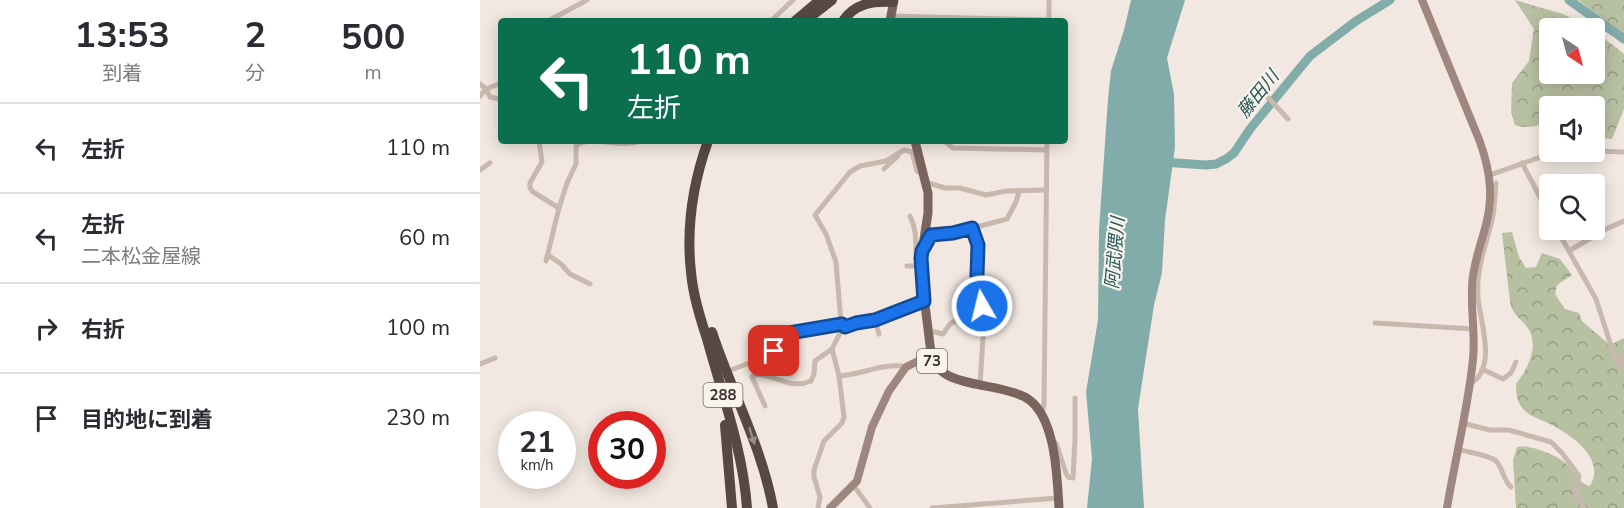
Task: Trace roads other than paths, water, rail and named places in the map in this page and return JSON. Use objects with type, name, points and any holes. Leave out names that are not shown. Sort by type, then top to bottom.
[{"type":"highway","points":[[799,18],[820,0]]},
{"type":"highway","points":[[809,18],[832,0]]},
{"type":"highway","points":[[845,18],[861,5],[878,1],[893,1]]},
{"type":"highway","name":"288","points":[[707,144],[696,181],[691,213],[689,254],[696,300],[734,435],[746,487],[747,508]]},
{"type":"highway","points":[[693,284],[725,370],[744,413],[773,508]]},
{"type":"highway","points":[[696,300],[700,330],[726,430],[732,508]]},
{"type":"main road","points":[[890,18],[893,1]]},
{"type":"main road","name":"73","points":[[916,144],[924,179],[928,213],[921,258],[930,355],[936,367],[947,377],[1022,396],[1032,403],[1041,415],[1052,443],[1059,503]]},
{"type":"street","points":[[554,18],[587,0]]},
{"type":"street","points":[[774,18],[793,0]]},
{"type":"street","points":[[1049,0],[1049,18]]},
{"type":"street","points":[[1423,1],[1493,179],[1494,214],[1478,270],[1480,316],[1486,348],[1482,369],[1477,379],[1470,384]]},
{"type":"street","points":[[480,84],[490,97],[498,98]]},
{"type":"street","points":[[480,96],[486,89],[498,84]]},
{"type":"street","points":[[1263,92],[1287,118]]},
{"type":"street","points":[[539,144],[542,162],[530,183],[530,188],[559,207]]},
{"type":"street","points":[[577,144],[576,164],[559,207],[547,258],[561,264],[570,274],[590,284]]},
{"type":"street","points":[[948,144],[953,148],[1046,150]]},
{"type":"street","points":[[1041,415],[1044,405],[1047,144]]},
{"type":"street","points":[[765,406],[752,377],[759,373],[793,385],[811,381],[815,361],[832,349],[842,326],[836,262],[826,234],[815,215],[850,172],[860,166],[886,161],[904,150],[910,151],[917,171],[924,179],[945,188],[960,188],[986,195],[1006,191],[1046,190]]},
{"type":"street","points":[[1605,151],[1624,152]]},
{"type":"street","points":[[884,169],[900,152]]},
{"type":"street","points":[[1493,179],[1522,163],[1539,157]]},
{"type":"street","points":[[480,170],[490,163]]},
{"type":"street","points":[[1522,163],[1539,195]]},
{"type":"street","points":[[1447,508],[1470,384],[1473,356],[1472,278],[1490,209],[1493,179]]},
{"type":"street","points":[[907,266],[921,258],[931,235],[953,233],[1007,219],[1015,206],[1019,191]]},
{"type":"street","points":[[910,216],[917,238],[916,253],[921,258]]},
{"type":"street","points":[[1569,251],[1624,221]]},
{"type":"street","points":[[972,228],[979,254],[977,275],[982,306],[983,349],[980,386]]},
{"type":"street","points":[[1563,240],[1596,299],[1615,358],[1622,364],[1624,354]]},
{"type":"street","points":[[731,370],[770,355],[789,333],[875,320],[924,301]]},
{"type":"street","points":[[927,330],[943,333],[950,324],[963,316]]},
{"type":"street","points":[[875,320],[879,334]]},
{"type":"street","points":[[1375,323],[1473,328]]},
{"type":"street","points":[[818,508],[820,497],[814,477],[815,466],[826,438],[844,420],[839,376],[832,349]]},
{"type":"street","points":[[830,508],[854,486],[859,477],[875,408],[906,367],[930,355]]},
{"type":"street","points":[[480,364],[495,358]]},
{"type":"street","points":[[1482,369],[1503,379],[1511,373],[1516,362]]},
{"type":"street","points":[[839,376],[860,374],[890,366],[906,367]]},
{"type":"street","points":[[1052,443],[1056,442],[1066,473],[1073,478],[1074,398]]},
{"type":"street","points":[[1462,423],[1490,430],[1509,429],[1554,444],[1580,476],[1576,493],[1584,508]]},
{"type":"street","points":[[1457,449],[1493,458],[1510,487]]},
{"type":"street","points":[[854,486],[870,508]]},
{"type":"street","points":[[932,508],[1059,503]]},
{"type":"water","name":"阿武隈川","points":[[1131,0],[1185,0],[1167,58],[1174,94],[1175,147],[1165,220],[1162,273],[1154,305],[1138,409],[1144,508],[1087,508],[1092,459],[1086,392],[1098,320],[1099,230],[1108,99],[1111,71]]},
{"type":"waterway","name":"藤田川","points":[[1162,162],[1206,165],[1216,164],[1226,159],[1234,153],[1250,129],[1310,56],[1356,21],[1390,0]]},
{"type":"waterway","name":"藤田川","points":[[1569,0],[1624,39]]}]
